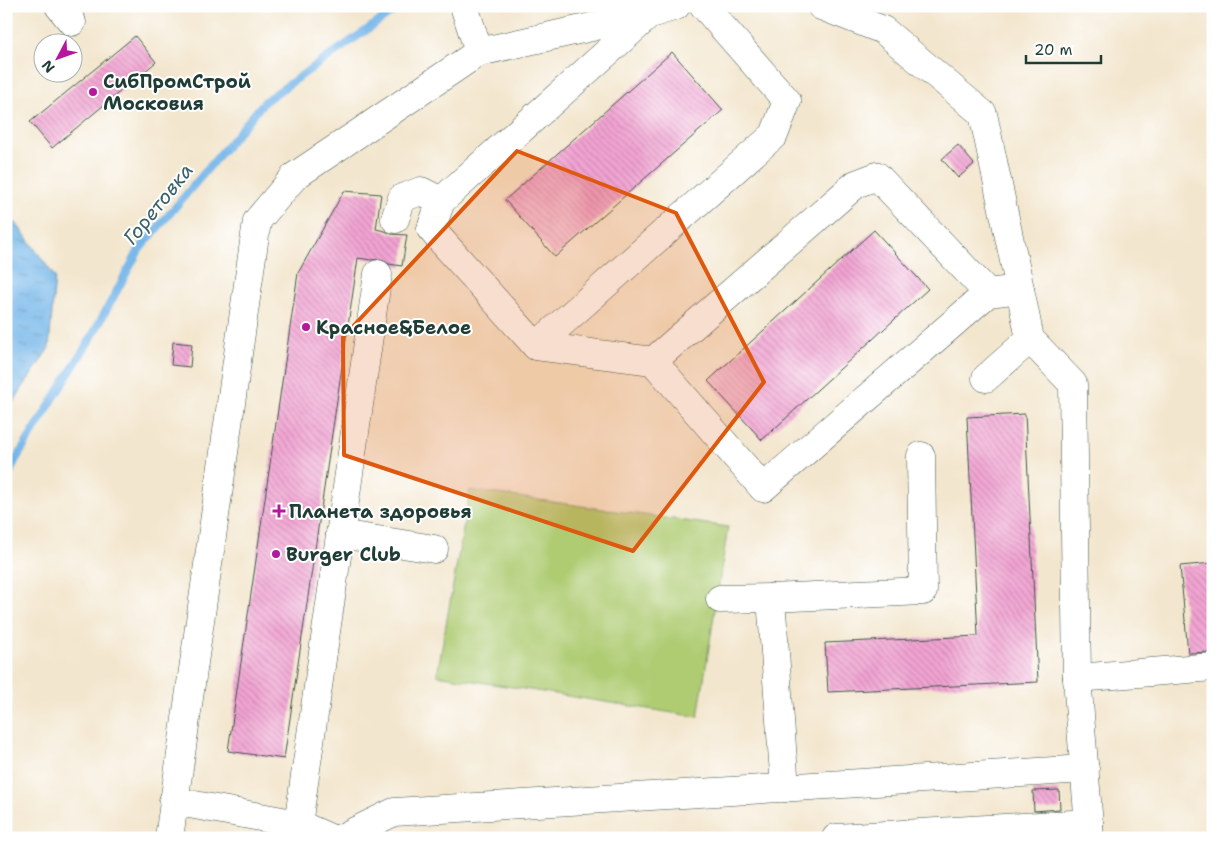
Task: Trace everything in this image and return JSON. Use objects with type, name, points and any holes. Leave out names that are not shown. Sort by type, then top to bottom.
[{"type":"lane","points":[[464,6],[479,52]]},
{"type":"lane","points":[[168,838],[257,221],[295,176],[479,52],[650,14],[676,6]]},
{"type":"lane","points":[[536,346],[774,135],[787,101],[704,6]]},
{"type":"lane","points":[[821,6],[883,30],[983,114],[1030,339],[1073,384],[1077,678],[1086,769],[1089,830],[836,838]]},
{"type":"lane","points":[[650,14],[441,201],[431,229],[536,346],[653,360],[763,488],[988,293],[1020,289]]},
{"type":"lane","points":[[653,360],[856,184],[877,176],[988,293]]},
{"type":"lane","points":[[395,219],[402,198],[421,191],[441,201]]},
{"type":"lane","points":[[297,831],[378,274]]},
{"type":"lane","points":[[986,378],[1030,339]]},
{"type":"lane","points":[[720,600],[924,591],[922,456]]},
{"type":"lane","points":[[340,534],[434,549]]},
{"type":"lane","points":[[771,598],[785,788]]},
{"type":"lane","points":[[1077,678],[1213,668]]},
{"type":"lane","points":[[341,838],[394,812],[1086,769]]},
{"type":"lane","points":[[173,802],[330,838]]},
{"type":"highlighted area","points":[[517,151],[676,213],[764,382],[633,551],[344,455],[343,337]]},
{"type":"green space","points":[[470,490],[728,527],[698,717],[437,675]]},
{"type":"water","points":[[6,220],[16,223],[55,277],[49,348],[6,413]]},
{"type":"building","name":"СибПромСтрой Московия","points":[[135,36],[156,62],[52,148],[30,122],[79,82],[82,82],[82,79]]},
{"type":"building","points":[[672,52],[723,110],[555,257],[505,200]]},
{"type":"building","points":[[958,145],[974,164],[958,178],[942,159]]},
{"type":"building","points":[[344,191],[381,194],[376,229],[391,234],[407,235],[402,266],[389,264],[381,259],[358,258],[284,759],[228,751],[298,273]]},
{"type":"building","points":[[874,230],[928,289],[762,440],[708,381]]},
{"type":"building","points":[[173,342],[192,344],[190,367],[171,365]]},
{"type":"building","points":[[1025,414],[1038,682],[828,692],[825,643],[978,636],[967,417]]},
{"type":"building","points":[[1213,563],[1213,652],[1188,653],[1180,566]]},
{"type":"building","points":[[1059,790],[1060,809],[1034,811],[1033,791]]},
{"type":"waterway","name":"Горетовка","points":[[6,481],[15,461],[91,338],[139,250],[265,101],[401,6]]},
{"type":"place","name":"СибПромСтрой Московия","points":[[93,92]]},
{"type":"place","name":"Красное&Белое","points":[[306,327]]},
{"type":"place","name":"Планета здоровья","points":[[279,511]]},
{"type":"place","name":"Burger Club","points":[[276,554]]}]
